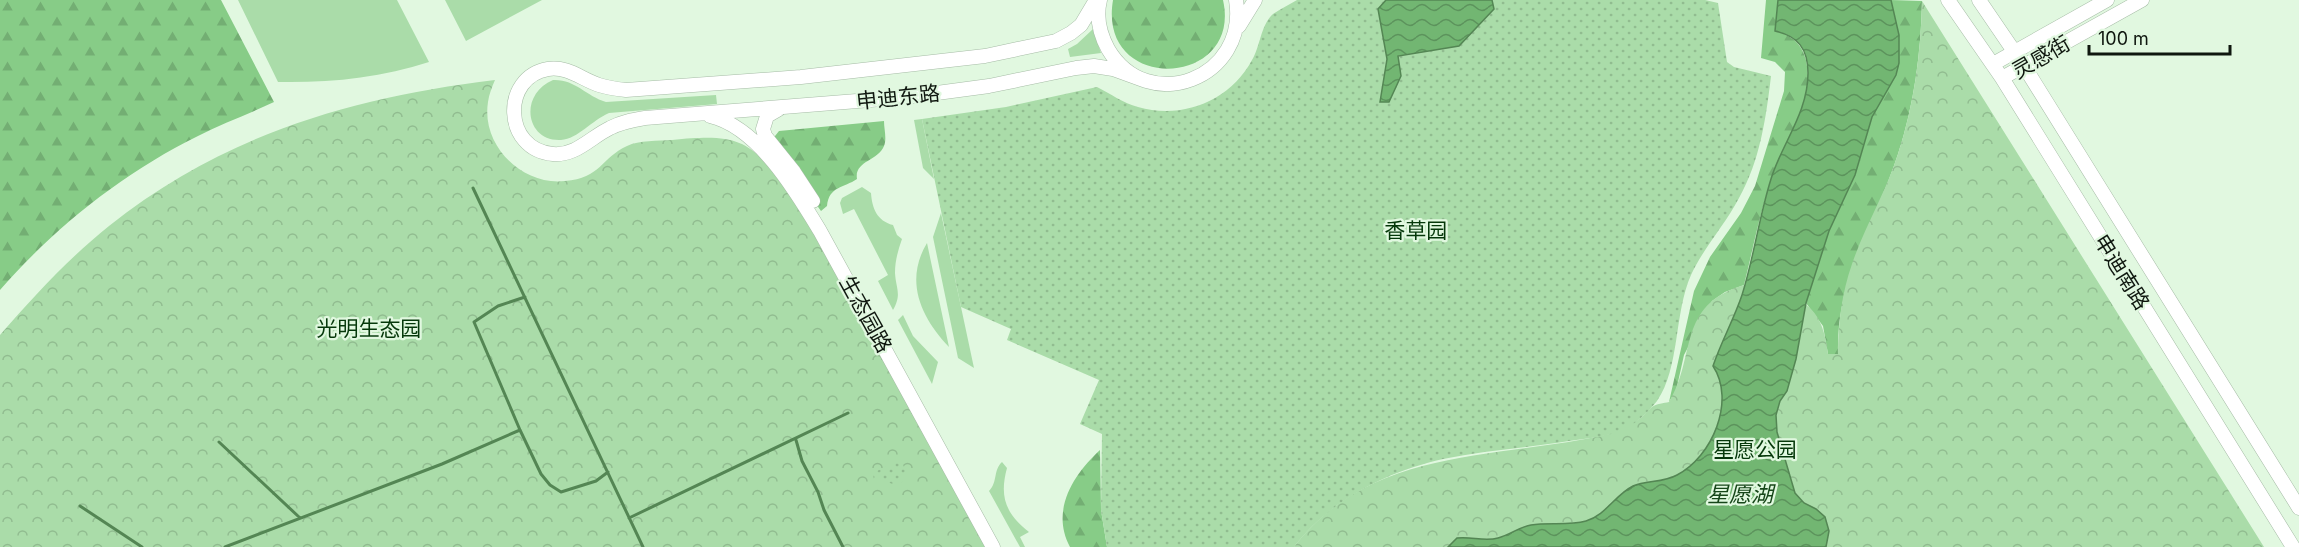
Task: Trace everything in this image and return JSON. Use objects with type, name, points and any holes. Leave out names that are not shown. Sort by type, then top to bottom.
[{"type":"street","points":[[1098,0],[1099,23],[1104,41],[1113,57],[1127,71],[1146,81],[1168,84],[1190,81],[1209,71],[1225,55],[1249,7],[1255,0]]},
{"type":"street","name":"申迪东路","points":[[1098,0],[1081,25],[1056,41],[985,56],[801,76],[645,89],[612,89],[569,70],[545,69],[535,73],[526,81],[515,100],[513,113],[516,126],[529,145],[542,152],[554,154],[575,150],[612,127],[645,118],[897,98],[978,87],[1094,66],[1113,69],[1146,81]]},
{"type":"street","points":[[1235,36],[1238,14],[1236,0]]},
{"type":"street","name":"申迪南路","points":[[1948,0],[2002,78],[2293,547]]},
{"type":"street","name":"申迪南路","points":[[1979,0],[2024,66],[2299,508]]},
{"type":"street","name":"灵感街","points":[[1993,64],[2108,0]]},
{"type":"street","name":"灵感街","points":[[2002,78],[2142,0]]},
{"type":"street","name":"生态园路","points":[[787,107],[767,116],[763,129],[765,136],[794,172],[815,205],[1001,547]]},
{"type":"street","name":"生态园路","points":[[702,114],[722,119],[751,140],[774,164],[798,195],[993,547]]},
{"type":"green space","points":[[0,0],[221,0],[274,102],[198,136],[117,184],[67,223],[0,290]]},
{"type":"green space","points":[[238,0],[397,0],[429,62],[392,72],[354,78],[316,82],[278,82]]},
{"type":"green space","points":[[445,0],[542,0],[466,41]]},
{"type":"green space","points":[[1113,0],[1223,0],[1223,29],[1212,50],[1193,64],[1170,69],[1146,65],[1126,52],[1114,31]]},
{"type":"green space","name":"香草园","points":[[1297,0],[1705,0],[1718,3],[1727,62],[1734,67],[1771,76],[1764,123],[1752,169],[1733,208],[1691,275],[1682,306],[1670,373],[1664,388],[1650,409],[1630,426],[1599,437],[1459,456],[1401,472],[1380,480],[1342,502],[1308,530],[1294,547],[1107,547],[1101,510],[1102,434],[1080,424],[1099,380],[1007,340],[1011,329],[961,307],[922,119],[1006,107],[1097,87],[1138,107],[1171,111],[1188,109],[1218,96],[1243,74],[1255,55],[1269,18]]},
{"type":"green space","points":[[1766,0],[1778,0],[1775,31],[1789,36],[1799,45],[1805,56],[1807,82],[1802,110],[1772,177],[1744,285],[1725,292],[1712,301],[1684,355],[1676,391],[1669,402],[1694,291],[1710,257],[1741,213],[1755,186],[1784,91],[1785,72],[1775,62],[1761,58]]},
{"type":"green space","points":[[1891,0],[1922,1],[1920,40],[1912,98],[1898,154],[1859,251],[1843,299],[1838,354],[1828,354],[1823,326],[1806,303],[1829,231],[1855,175],[1872,117],[1896,75],[1899,63],[1899,35]]},
{"type":"green space","name":"星愿公园","points":[[1922,1],[2264,547],[1294,547],[1325,514],[1361,490],[1399,473],[1481,454],[1609,434],[1635,422],[1654,406],[1669,402],[1677,385],[1698,319],[1708,305],[1722,294],[1744,285],[1791,297],[1812,309],[1824,334],[1828,354],[1838,354],[1841,308],[1849,275],[1857,250],[1893,168],[1904,135],[1918,59]]},
{"type":"green space","points":[[1093,29],[1101,53],[1070,57],[1068,49]]},
{"type":"green space","name":"光明生态园","points":[[495,80],[488,102],[491,134],[498,148],[508,160],[520,170],[534,177],[549,181],[577,179],[594,172],[618,151],[632,144],[649,141],[715,138],[730,140],[755,152],[794,196],[987,547],[0,547],[0,335],[66,264],[109,226],[152,194],[197,167],[244,144],[292,125],[391,97]]},
{"type":"green space","points":[[553,80],[568,82],[606,102],[716,95],[717,104],[609,113],[567,139],[549,139],[540,134],[534,126],[531,106],[542,87]]},
{"type":"green space","points":[[922,119],[934,179],[923,168],[914,120]]},
{"type":"green space","points":[[884,121],[885,140],[881,151],[859,168],[857,179],[834,191],[828,199],[827,206],[821,211],[771,141],[779,131]]},
{"type":"green space","points":[[862,187],[871,193],[874,209],[879,217],[893,225],[897,235],[902,239],[895,273],[898,295],[893,310],[878,281],[888,275],[854,209],[843,214],[840,203],[842,198]]},
{"type":"green space","points":[[941,213],[974,368],[958,358],[933,237]]},
{"type":"green space","points":[[927,243],[949,347],[939,336],[924,311],[916,285],[920,257]]},
{"type":"green space","points":[[903,315],[913,336],[938,362],[932,384],[898,320]]},
{"type":"green space","points":[[1100,450],[1101,510],[1107,547],[1070,547],[1064,533],[1064,506],[1074,481]]},
{"type":"green space","points":[[895,462],[901,462],[905,471],[904,479],[900,484],[874,481],[873,473]]},
{"type":"green space","points":[[1002,462],[1007,468],[1004,488],[1006,504],[1015,518],[1029,532],[1020,537],[1025,547],[1020,547],[989,491]]},
{"type":"water","points":[[1386,0],[1492,0],[1494,9],[1459,46],[1398,56],[1401,76],[1389,102],[1380,102],[1387,59],[1378,9]]},
{"type":"water","name":"星愿湖","points":[[1778,0],[1891,0],[1899,35],[1899,63],[1896,75],[1872,117],[1855,175],[1829,231],[1806,303],[1796,359],[1787,391],[1780,401],[1776,415],[1777,432],[1795,493],[1804,503],[1825,517],[1829,531],[1826,547],[1448,547],[1457,538],[1493,539],[1531,525],[1586,521],[1599,514],[1633,486],[1666,479],[1690,467],[1710,442],[1717,427],[1722,395],[1713,366],[1742,295],[1771,179],[1799,115],[1807,88],[1808,65],[1804,50],[1790,36],[1775,31]]},
{"type":"waterway","points":[[473,188],[643,547]]},
{"type":"waterway","points":[[525,297],[498,306],[474,322],[520,430],[541,474],[550,485],[561,492],[596,481],[608,472]]},
{"type":"waterway","points":[[629,518],[848,413]]},
{"type":"waterway","points":[[225,547],[442,464],[520,430]]},
{"type":"waterway","points":[[796,440],[802,461],[843,547]]},
{"type":"waterway","points":[[219,442],[299,517]]},
{"type":"waterway","points":[[80,506],[142,547]]}]
